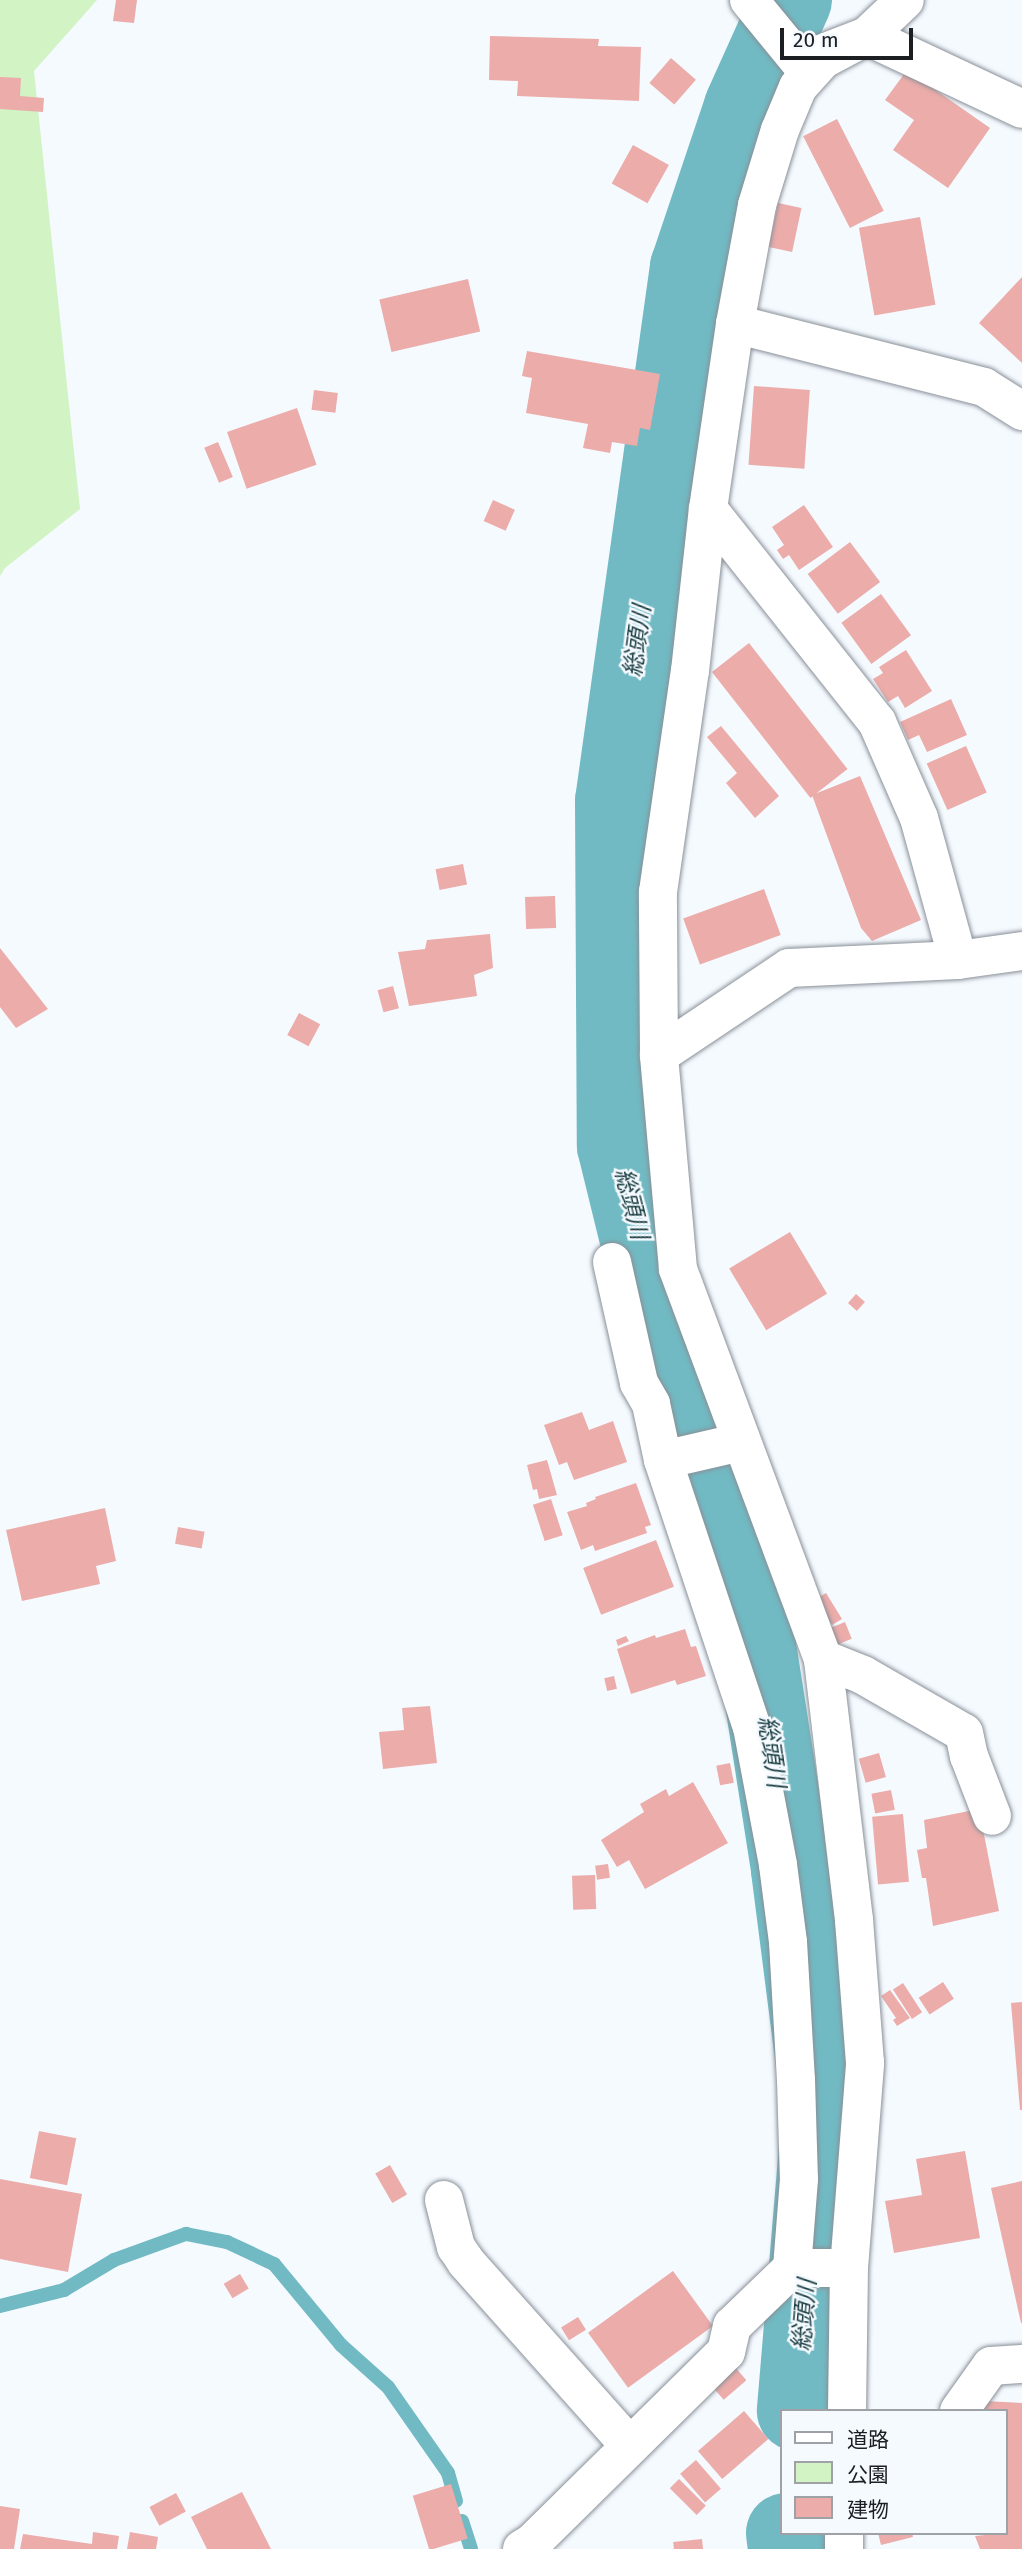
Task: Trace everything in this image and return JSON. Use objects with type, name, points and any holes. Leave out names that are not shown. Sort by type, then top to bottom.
[{"type":"street","points":[[847,2409],[849,2268],[865,2063],[854,1920],[823,1659],[678,1269],[659,1055],[658,892],[690,671],[708,509],[735,324],[757,205],[780,130],[798,87],[822,60],[867,36],[905,0]]},
{"type":"street","points":[[748,1],[800,62],[867,36],[1022,109]]},
{"type":"street","points":[[735,324],[984,387],[1022,411]]},
{"type":"street","points":[[708,509],[877,722],[919,818],[958,960]]},
{"type":"street","points":[[659,1055],[789,968],[958,960],[1022,951]]},
{"type":"street","points":[[522,2549],[532,2543],[726,2352],[732,2326],[792,2268],[799,2179],[788,1942],[778,1865],[752,1727],[663,1460],[650,1404],[639,1383],[612,1262]]},
{"type":"street","points":[[663,1460],[741,1442]]},
{"type":"street","points":[[823,1659],[863,1675],[964,1733],[969,1756],[992,1816]]},
{"type":"street","points":[[444,2200],[456,2247],[466,2262],[630,2446]]},
{"type":"street","points":[[792,2268],[849,2268]]},
{"type":"street","points":[[959,2409],[991,2366],[1022,2364]]},
{"type":"green space","points":[[0,0],[97,0],[34,71],[80,509],[5,568],[0,576]]},
{"type":"building","points":[[116,0],[137,0],[134,23],[113,21]]},
{"type":"building","points":[[490,36],[599,39],[598,46],[641,47],[639,101],[517,96],[518,81],[489,80]]},
{"type":"building","points":[[671,58],[696,80],[674,105],[649,83]]},
{"type":"building","points":[[907,70],[990,128],[948,188],[893,150],[914,120],[885,100]]},
{"type":"building","points":[[0,77],[21,78],[20,96],[44,98],[43,112],[0,109]]},
{"type":"building","points":[[837,119],[884,211],[850,228],[803,136]]},
{"type":"building","points":[[633,145],[669,165],[648,203],[612,183]]},
{"type":"building","points":[[778,203],[801,208],[792,252],[769,247]]},
{"type":"building","points":[[920,217],[935,305],[874,315],[859,228]]},
{"type":"building","points":[[1022,277],[1022,363],[979,323]]},
{"type":"building","points":[[468,279],[480,332],[391,352],[379,299]]},
{"type":"building","points":[[527,351],[660,374],[650,430],[640,428],[637,446],[612,442],[610,453],[583,448],[588,424],[526,413],[532,378],[522,376]]},
{"type":"building","points":[[754,386],[810,390],[804,469],[748,465]]},
{"type":"building","points":[[314,390],[338,393],[335,413],[312,410]]},
{"type":"building","points":[[297,408],[317,465],[247,489],[227,432]]},
{"type":"building","points":[[218,442],[233,477],[219,483],[204,448]]},
{"type":"building","points":[[493,500],[515,510],[506,531],[484,521]]},
{"type":"building","points":[[804,505],[833,547],[799,570],[789,555],[783,559],[777,550],[784,545],[772,527]]},
{"type":"building","points":[[850,542],[880,582],[838,614],[808,574]]},
{"type":"building","points":[[881,594],[911,635],[871,664],[841,623]]},
{"type":"building","points":[[749,643],[848,769],[810,798],[712,672]]},
{"type":"building","points":[[906,650],[932,691],[905,708],[898,696],[888,702],[873,679],[883,673],[879,667]]},
{"type":"building","points":[[951,699],[967,735],[927,752],[919,735],[908,740],[900,722]]},
{"type":"building","points":[[721,726],[779,796],[755,818],[726,783],[737,773],[707,737]]},
{"type":"building","points":[[966,746],[987,793],[947,810],[927,763]]},
{"type":"building","points":[[860,776],[921,920],[872,941],[861,928],[812,795]]},
{"type":"building","points":[[463,864],[467,885],[440,890],[436,869]]},
{"type":"building","points":[[764,889],[781,935],[700,964],[683,918]]},
{"type":"building","points":[[555,896],[556,928],[526,929],[525,897]]},
{"type":"building","points":[[490,934],[493,968],[474,975],[477,996],[409,1006],[398,952],[425,949],[427,940]]},
{"type":"building","points":[[0,948],[48,1009],[16,1028],[0,1007]]},
{"type":"building","points":[[393,986],[399,1008],[383,1012],[378,990]]},
{"type":"building","points":[[299,1013],[320,1024],[308,1046],[287,1035]]},
{"type":"building","points":[[790,1232],[827,1294],[766,1330],[729,1269]]},
{"type":"building","points":[[856,1294],[865,1302],[857,1311],[848,1303]]},
{"type":"building","points":[[582,1412],[589,1430],[613,1421],[627,1462],[574,1480],[567,1462],[559,1465],[544,1425]]},
{"type":"building","points":[[547,1460],[557,1495],[539,1499],[537,1489],[533,1490],[527,1465]]},
{"type":"building","points":[[636,1483],[651,1525],[645,1527],[647,1533],[595,1551],[593,1545],[581,1550],[567,1512],[587,1506],[586,1503],[596,1499],[595,1497]]},
{"type":"building","points":[[551,1499],[563,1535],[545,1541],[533,1505]]},
{"type":"building","points":[[105,1508],[116,1561],[96,1566],[100,1584],[22,1601],[6,1530]]},
{"type":"building","points":[[178,1527],[205,1532],[202,1548],[175,1544]]},
{"type":"building","points":[[656,1540],[674,1587],[601,1615],[583,1568]]},
{"type":"building","points":[[826,1593],[842,1619],[832,1625],[812,1601]]},
{"type":"building","points":[[845,1622],[852,1639],[835,1645],[828,1629]]},
{"type":"building","points":[[685,1629],[691,1647],[696,1646],[706,1676],[677,1685],[675,1680],[631,1694],[617,1649],[655,1635],[656,1638]]},
{"type":"building","points":[[626,1636],[629,1641],[618,1646],[616,1640]]},
{"type":"building","points":[[614,1676],[617,1689],[607,1691],[604,1678]]},
{"type":"building","points":[[430,1706],[437,1763],[383,1769],[379,1732],[404,1730],[402,1708]]},
{"type":"building","points":[[879,1753],[886,1777],[866,1783],[859,1759]]},
{"type":"building","points":[[730,1763],[734,1783],[720,1785],[716,1766]]},
{"type":"building","points":[[693,1782],[728,1843],[645,1889],[629,1860],[617,1867],[601,1840],[644,1812],[640,1804],[666,1789],[669,1796]]},
{"type":"building","points":[[891,1790],[895,1810],[875,1813],[871,1794]]},
{"type":"building","points":[[979,1809],[999,1911],[933,1926],[926,1878],[922,1878],[917,1850],[927,1848],[924,1820]]},
{"type":"building","points":[[903,1814],[909,1882],[878,1884],[872,1817]]},
{"type":"building","points":[[608,1864],[610,1878],[597,1880],[595,1866]]},
{"type":"building","points":[[595,1875],[596,1909],[573,1910],[572,1876]]},
{"type":"building","points":[[943,1982],[954,1999],[930,2015],[919,1998]]},
{"type":"building","points":[[903,1983],[922,2012],[912,2019],[893,1990]]},
{"type":"building","points":[[890,1990],[910,2018],[897,2026],[893,2020],[896,2018],[881,1996]]},
{"type":"building","points":[[1022,2002],[1022,2110],[1020,2110],[1011,2003]]},
{"type":"building","points":[[39,2131],[76,2138],[67,2185],[30,2178]]},
{"type":"building","points":[[965,2151],[980,2238],[894,2253],[885,2201],[922,2195],[916,2159]]},
{"type":"building","points":[[390,2165],[407,2194],[392,2203],[375,2174]]},
{"type":"building","points":[[0,2179],[82,2194],[68,2272],[0,2259]]},
{"type":"building","points":[[1022,2181],[1022,2323],[1021,2323],[991,2188]]},
{"type":"building","points":[[673,2271],[713,2326],[628,2388],[588,2333]]},
{"type":"building","points":[[240,2274],[249,2289],[232,2298],[224,2284]]},
{"type":"building","points":[[578,2317],[586,2330],[569,2340],[561,2328]]},
{"type":"building","points":[[728,2359],[746,2380],[724,2400],[705,2379]]},
{"type":"building","points":[[966,2400],[1022,2403],[1022,2549],[980,2549],[975,2536],[1008,2535],[1008,2409],[966,2409]]},
{"type":"building","points":[[744,2411],[768,2439],[722,2479],[698,2451]]},
{"type":"building","points":[[696,2460],[721,2489],[705,2502],[680,2474]]},
{"type":"building","points":[[679,2479],[706,2506],[697,2515],[670,2488]]},
{"type":"building","points":[[451,2484],[468,2539],[429,2549],[413,2496]]},
{"type":"building","points":[[242,2492],[271,2549],[207,2549],[191,2517]]},
{"type":"building","points":[[176,2493],[186,2512],[159,2526],[150,2507]]},
{"type":"building","points":[[0,2506],[20,2509],[14,2549],[0,2549]]},
{"type":"building","points":[[93,2532],[119,2536],[117,2549],[20,2549],[23,2534],[92,2544]]},
{"type":"building","points":[[130,2532],[158,2537],[156,2549],[127,2549]]},
{"type":"building","points":[[878,2535],[912,2535],[913,2537],[881,2545]]},
{"type":"building","points":[[702,2539],[703,2549],[674,2549],[673,2542]]},
{"type":"waterway","name":"総頭川","points":[[792,0],[744,107],[690,267],[615,801],[617,1146],[697,1472],[753,1626],[791,1870],[822,2111],[797,2409]]},
{"type":"waterway","points":[[0,2306],[64,2290],[114,2260],[186,2234],[227,2242],[274,2264],[341,2345],[388,2387],[448,2473],[456,2501]]},
{"type":"waterway","points":[[462,2521],[471,2549]]},
{"type":"waterway","name":"総頭川","points":[[786,2535],[788,2549]]}]
